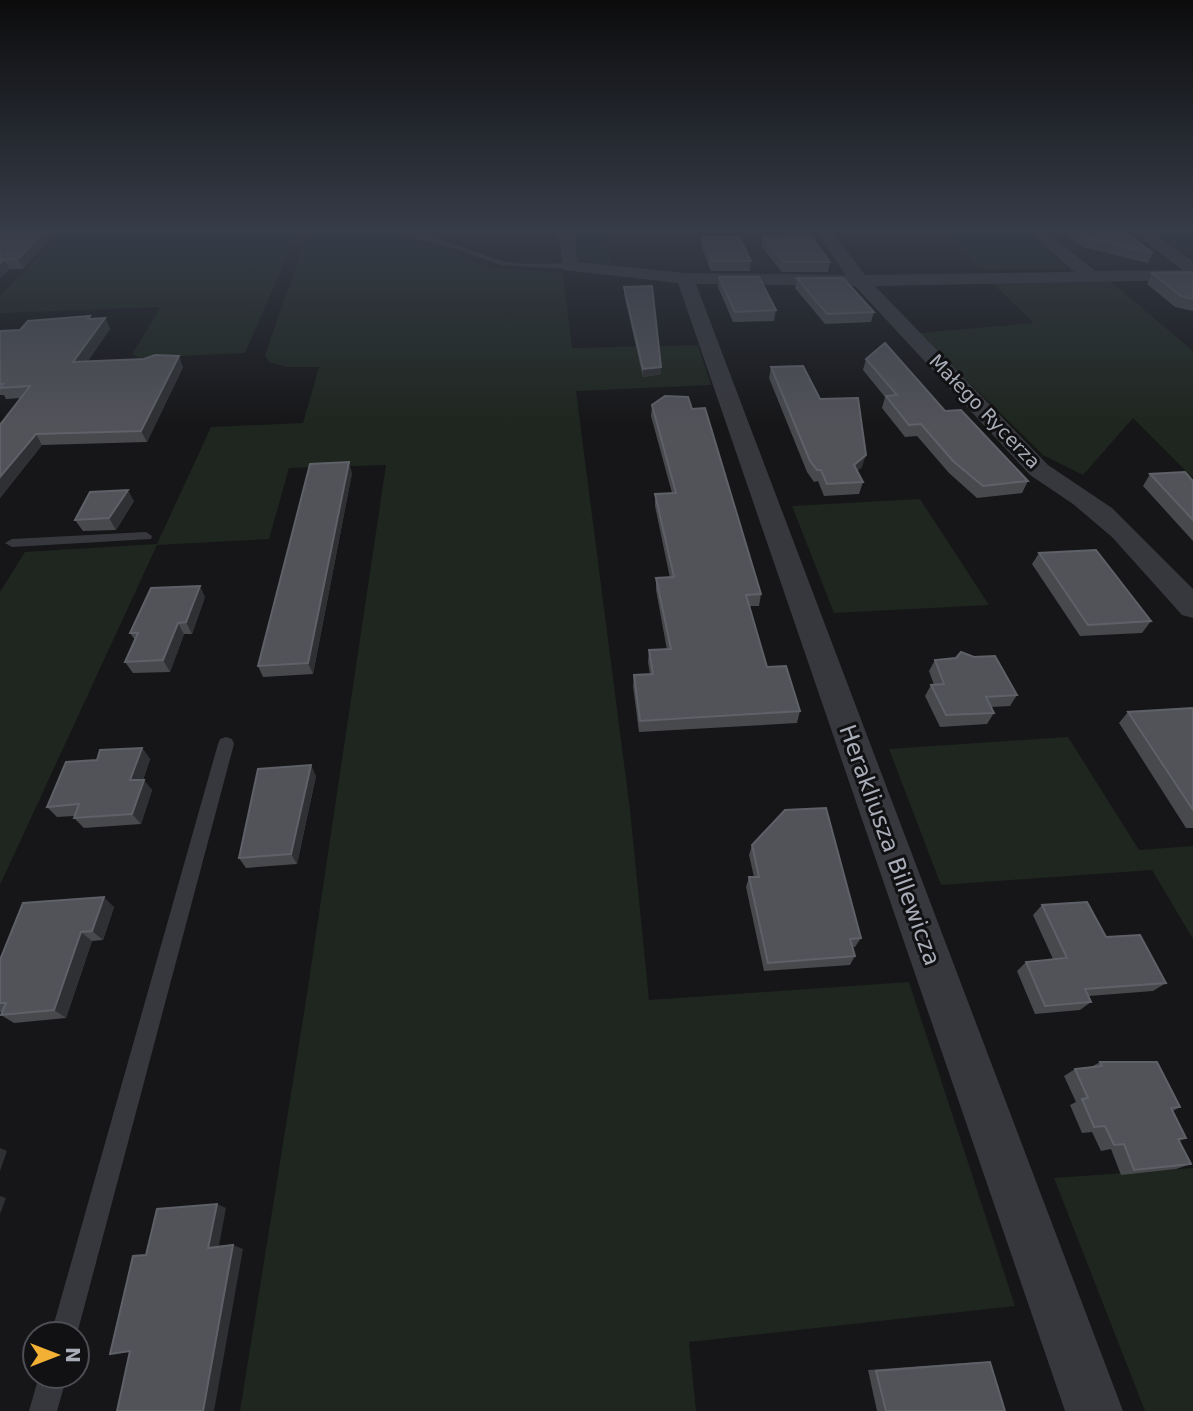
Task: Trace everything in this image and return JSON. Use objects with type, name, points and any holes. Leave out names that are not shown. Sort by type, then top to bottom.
[{"type":"street","name":"Herakliusza Billewicza","points":[[691,295],[1094,1411]]},
{"type":"street","name":"Małego Rycerza","points":[[873,295],[1039,470],[1071,488],[1107,516],[1193,608]]},
{"type":"lane","points":[[12,543],[146,536]]},
{"type":"lane","points":[[68,1320],[226,744]]},
{"type":"lane","points":[[43,1411],[49,1390]]},
{"type":"shaded area","points":[[270,295],[245,353],[139,358],[132,354],[161,307],[0,313],[0,296]]},
{"type":"shaded area","points":[[286,295],[566,295],[572,348],[698,345],[711,385],[576,391],[630,810],[649,1000],[909,982],[1015,1306],[689,1342],[696,1411],[240,1411],[307,994],[386,465],[289,468],[269,539],[157,545],[0,885],[0,592],[25,552],[157,544],[211,427],[303,423],[319,367],[286,367],[269,362],[265,355]]},
{"type":"shaded area","points":[[1004,295],[1126,295],[1193,351],[1193,478],[1133,418],[1083,475],[1043,455],[919,333],[1034,323]]},
{"type":"shaded area","points":[[920,499],[989,605],[834,613],[792,506]]},
{"type":"shaded area","points":[[1068,737],[1139,850],[1193,846],[1193,939],[1152,870],[941,885],[889,749]]},
{"type":"shaded area","points":[[1193,1168],[1193,1411],[1145,1411],[1054,1178]]},
{"type":"building","points":[[626,295],[653,295],[661,367],[643,369]]},
{"type":"building","points":[[727,295],[768,295],[776,310],[735,312]]},
{"type":"building","points":[[811,295],[858,295],[874,312],[827,314]]},
{"type":"building","points":[[1193,295],[1193,299],[1181,296]]},
{"type":"building","points":[[90,316],[88,319],[105,318],[73,362],[144,359],[155,355],[179,356],[141,431],[36,434],[0,477],[0,425],[30,386],[0,388],[3,384],[0,384],[0,331],[20,330],[28,321]]},
{"type":"building","points":[[885,343],[945,411],[961,410],[1028,481],[983,486],[953,461],[921,424],[909,425],[886,396],[897,395],[866,359]]},
{"type":"building","points":[[803,366],[820,399],[858,398],[866,455],[854,465],[863,482],[827,484],[821,470],[817,470],[810,461],[771,367]]},
{"type":"building","points":[[665,396],[688,397],[692,409],[705,408],[761,594],[746,595],[767,667],[786,666],[800,711],[640,721],[634,675],[653,674],[649,650],[671,649],[656,578],[674,577],[655,494],[676,493],[652,405]]},
{"type":"building","points":[[349,462],[308,663],[258,666],[310,464]]},
{"type":"building","points":[[1185,472],[1193,481],[1193,520],[1150,474]]},
{"type":"building","points":[[128,490],[109,518],[75,520],[90,492]]},
{"type":"building","points":[[1096,550],[1151,621],[1088,625],[1039,553]]},
{"type":"building","points":[[200,586],[186,622],[178,623],[163,660],[125,662],[138,633],[130,633],[151,588]]},
{"type":"building","points":[[961,652],[974,657],[995,656],[1017,695],[986,697],[994,713],[946,715],[931,685],[944,684],[935,660],[956,658]]},
{"type":"building","points":[[1193,708],[1193,810],[1128,712]]},
{"type":"building","points":[[142,748],[130,780],[144,780],[132,814],[74,818],[79,804],[47,807],[66,762],[97,760],[100,750]]},
{"type":"building","points":[[311,765],[291,854],[239,858],[258,769]]},
{"type":"building","points":[[826,808],[861,938],[850,939],[855,956],[768,963],[749,877],[759,877],[752,845],[785,810]]},
{"type":"building","points":[[104,897],[92,931],[81,932],[54,1010],[1,1015],[6,1003],[0,1003],[0,960],[23,903]]},
{"type":"building","points":[[1087,902],[1106,937],[1140,935],[1166,983],[1085,989],[1091,1002],[1045,1006],[1026,962],[1067,958],[1042,905]]},
{"type":"building","points":[[1100,1062],[1157,1062],[1180,1107],[1171,1108],[1186,1138],[1178,1139],[1191,1164],[1134,1170],[1124,1144],[1114,1145],[1105,1126],[1094,1127],[1082,1099],[1088,1098],[1075,1069],[1102,1066]]},
{"type":"building","points":[[217,1204],[208,1248],[233,1245],[203,1411],[117,1411],[130,1351],[110,1354],[133,1256],[146,1255],[157,1209]]},
{"type":"building","points":[[990,1362],[1005,1411],[886,1411],[876,1371]]}]
